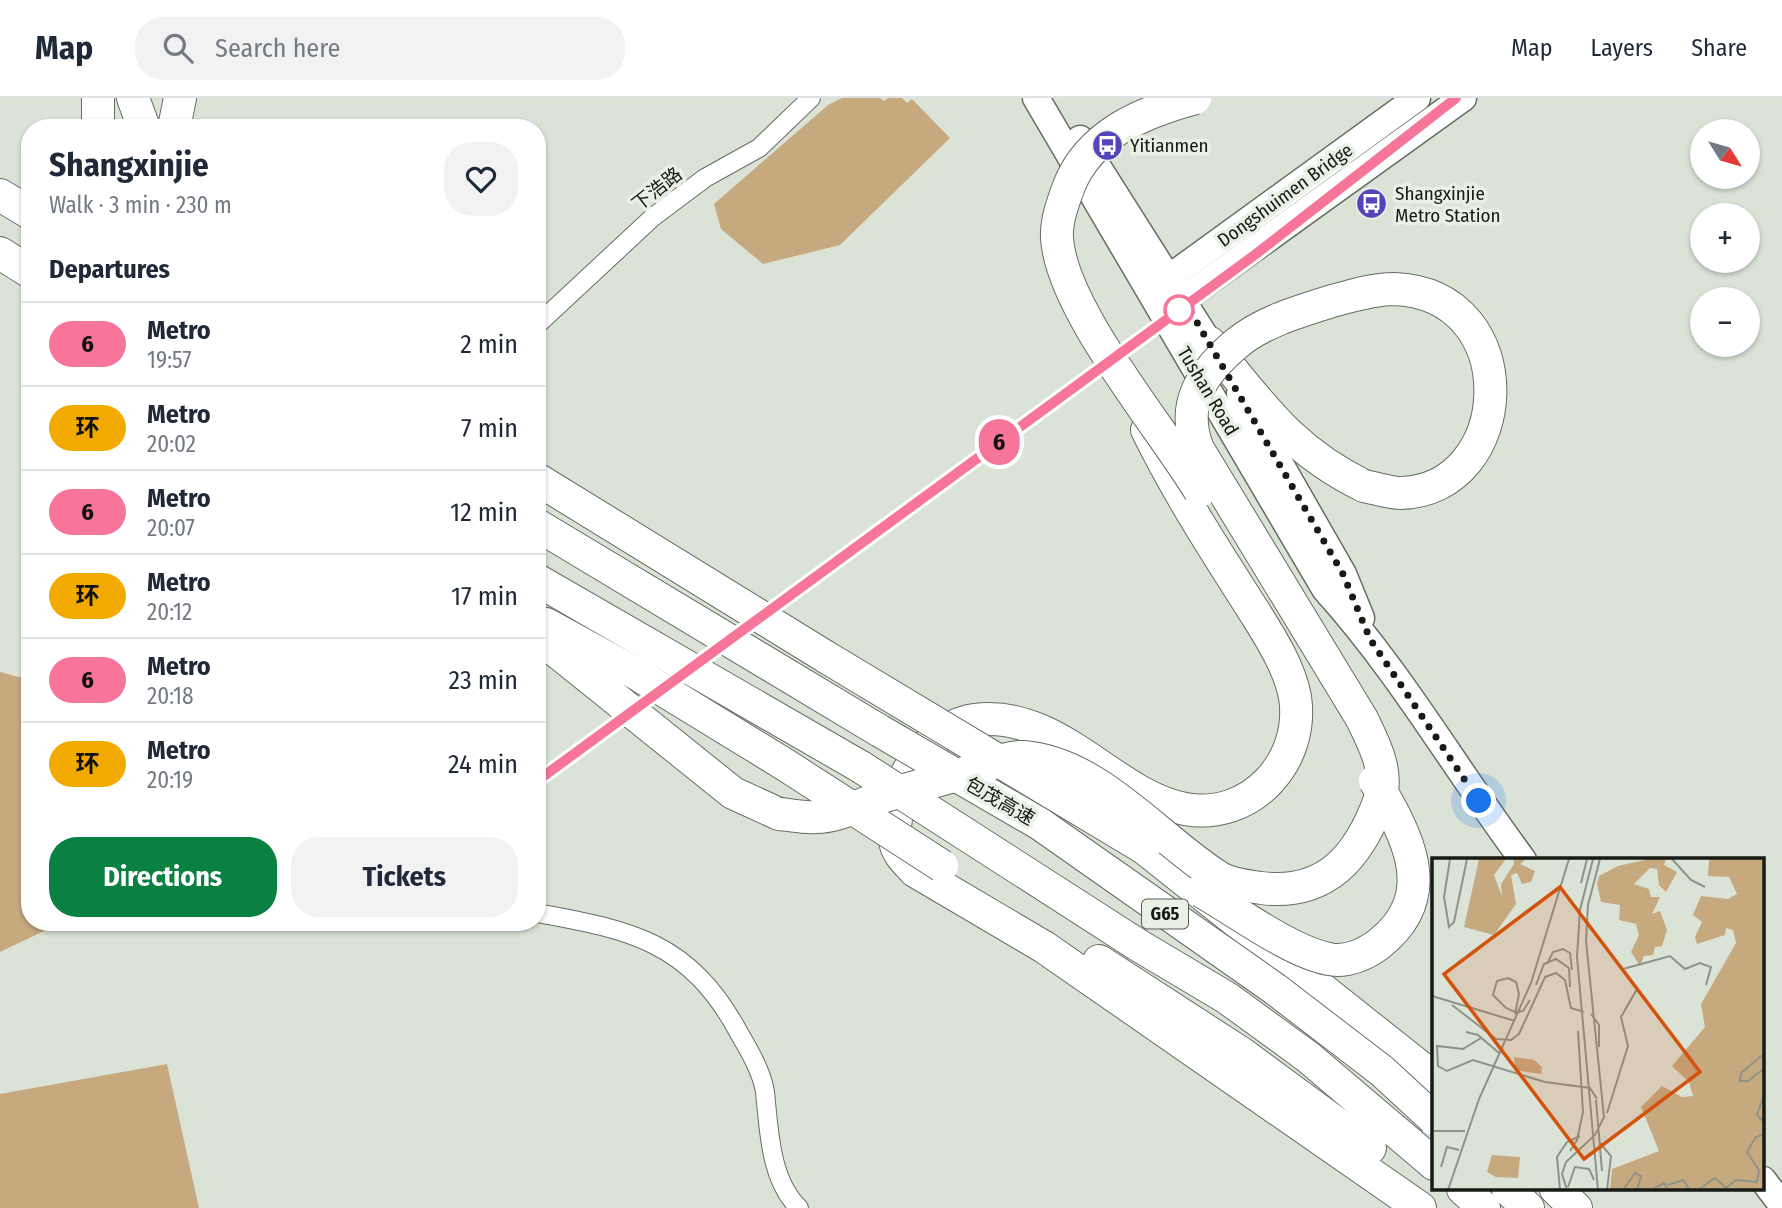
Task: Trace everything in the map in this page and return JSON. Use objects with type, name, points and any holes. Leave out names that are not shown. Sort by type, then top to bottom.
[{"type":"highway","points":[[98,98],[98,119]]},
{"type":"highway","points":[[133,98],[141,119]]},
{"type":"highway","points":[[1195,98],[1143,115],[1102,140],[1084,159],[1064,198],[1057,236],[1060,256],[1078,302],[1114,363],[1191,477],[1401,824],[1412,859],[1415,885],[1410,903],[1387,937],[1367,952],[1331,960],[1306,952],[1201,891]]},
{"type":"highway","points":[[0,253],[21,266]]},
{"type":"highway","points":[[0,277],[21,274]]},
{"type":"highway","points":[[548,635],[733,793],[779,814],[817,817],[841,813],[879,798],[1022,757],[1056,764],[1085,778],[1151,823],[1222,879],[1246,886],[1298,889],[1334,873],[1357,848],[1380,797],[1383,774],[1378,754],[1362,719],[1198,449],[1190,429],[1190,410],[1204,377],[1224,354],[1244,337],[1275,322],[1360,293],[1394,289],[1427,295],[1455,311],[1479,338],[1492,385],[1490,412],[1479,442],[1460,468],[1435,485],[1401,493],[1364,486],[1338,473],[1301,448],[1210,343]]},
{"type":"highway","points":[[1114,363],[1175,486],[1275,645],[1295,696],[1294,741],[1283,764],[1268,784],[1242,803],[1212,811],[1183,809],[1142,791],[1040,730],[989,718],[961,722],[944,730],[924,750],[904,780],[894,839],[900,855],[930,882],[1044,947],[1420,1208]]},
{"type":"highway","points":[[546,462],[650,536]]},
{"type":"highway","points":[[546,484],[650,536],[745,592],[821,653],[1144,848],[1432,1076]]},
{"type":"highway","name":"包茂高速","points":[[546,530],[1040,824],[1275,989],[1382,1071],[1432,1117]]},
{"type":"highway","name":"G65","points":[[546,585],[861,768],[1138,945],[1227,998],[1308,1057],[1432,1162]]},
{"type":"highway","points":[[548,635],[649,681],[1079,949],[1251,1060],[1332,1118],[1445,1208]]},
{"type":"highway","points":[[1464,1190],[1484,1208]]},
{"type":"highway","points":[[1509,1190],[1528,1208]]},
{"type":"highway","points":[[1557,1190],[1576,1208]]},
{"type":"main road","name":"Tushan Road","points":[[1036,98],[1167,295],[1210,343],[1343,574],[1370,639]]},
{"type":"main road","name":"Tushan Road","points":[[1053,98],[1167,295],[1325,589],[1370,639],[1464,781],[1522,858]]},
{"type":"main road","name":"Dongshuimen Bridge","points":[[1167,295],[1417,98]]},
{"type":"main road","name":"Dongshuimen Bridge","points":[[1167,295],[1463,98]]},
{"type":"main road","points":[[1764,1181],[1782,1205]]},
{"type":"street","name":"下浩路","points":[[546,317],[653,217],[705,178],[759,148],[811,98]]},
{"type":"street","points":[[546,915],[613,926],[662,947],[702,978],[729,1013],[749,1050],[764,1088],[767,1121],[780,1178],[788,1196],[799,1208]]},
{"type":"shaded area","points":[[842,98],[880,98],[884,101],[888,98],[902,98],[907,103],[912,99],[950,138],[840,245],[763,264],[721,229],[714,204],[828,105]]},
{"type":"shaded area","points":[[0,672],[21,678],[21,931],[44,931],[0,952]]},
{"type":"shaded area","points":[[167,1064],[199,1208],[0,1208],[0,1094]]},
{"type":"metro line","name":"6","points":[[546,774],[1256,254],[1456,98]]},
{"type":"place","name":"Yitianmen","points":[[1107,145]]},
{"type":"place","name":"Shangxinjie Metro Station","points":[[1372,204]]},
{"type":"route","points":[[1179,310],[1184,300],[1343,574],[1370,639],[1479,801]]}]
